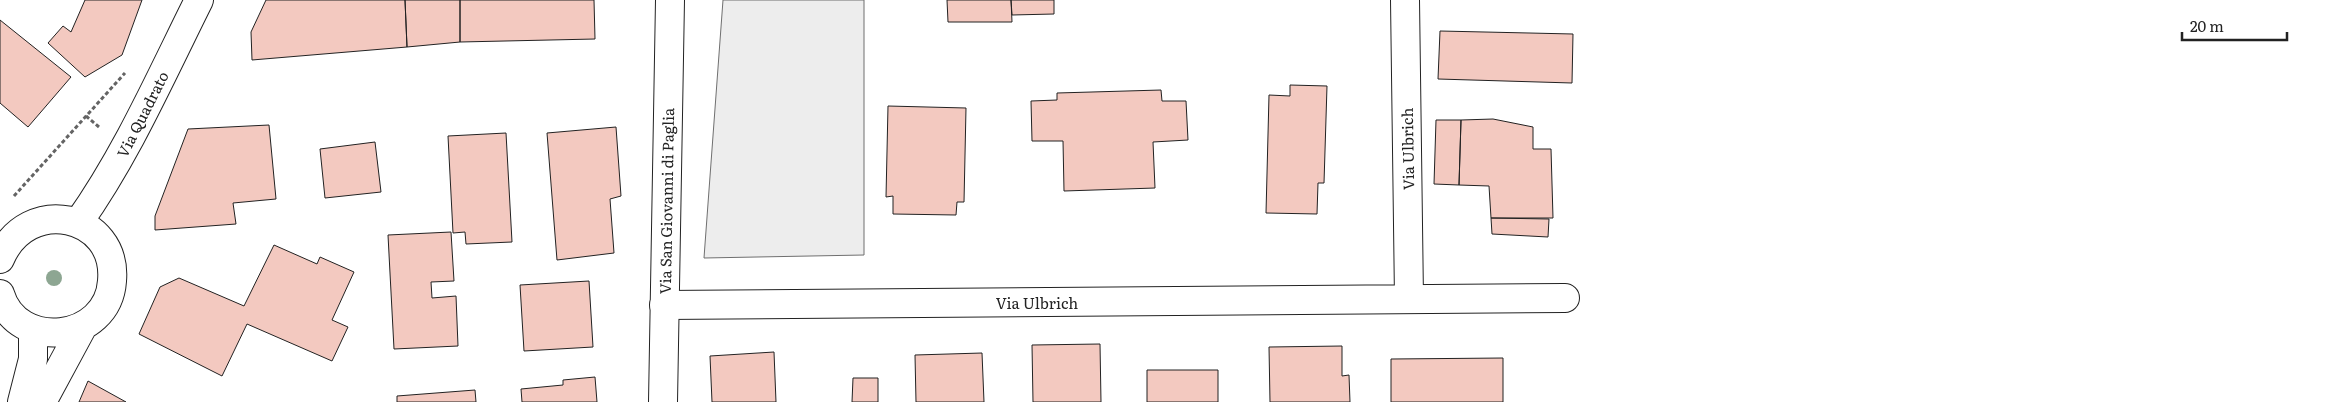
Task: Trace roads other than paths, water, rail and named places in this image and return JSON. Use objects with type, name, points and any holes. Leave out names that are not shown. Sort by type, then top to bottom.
[{"type":"street","name":"Via Quadrato","points":[[78,223],[103,188],[126,148],[199,0]]},
{"type":"street","name":"Via San Giovanni di Paglia","points":[[664,402],[670,0]]},
{"type":"street","name":"Via Ulbrich","points":[[1405,0],[1409,299]]},
{"type":"street","points":[[0,259],[6,244],[20,229],[38,220],[58,218],[78,223],[93,233],[105,247],[112,264],[112,282],[107,300],[97,315],[83,326],[67,332],[50,333],[33,330],[19,322],[9,311],[0,294]]},
{"type":"street","name":"Via Ulbrich","points":[[664,305],[1565,298]]},
{"type":"street","points":[[42,402],[83,326]]},
{"type":"street","points":[[22,402],[33,358],[33,330]]}]
